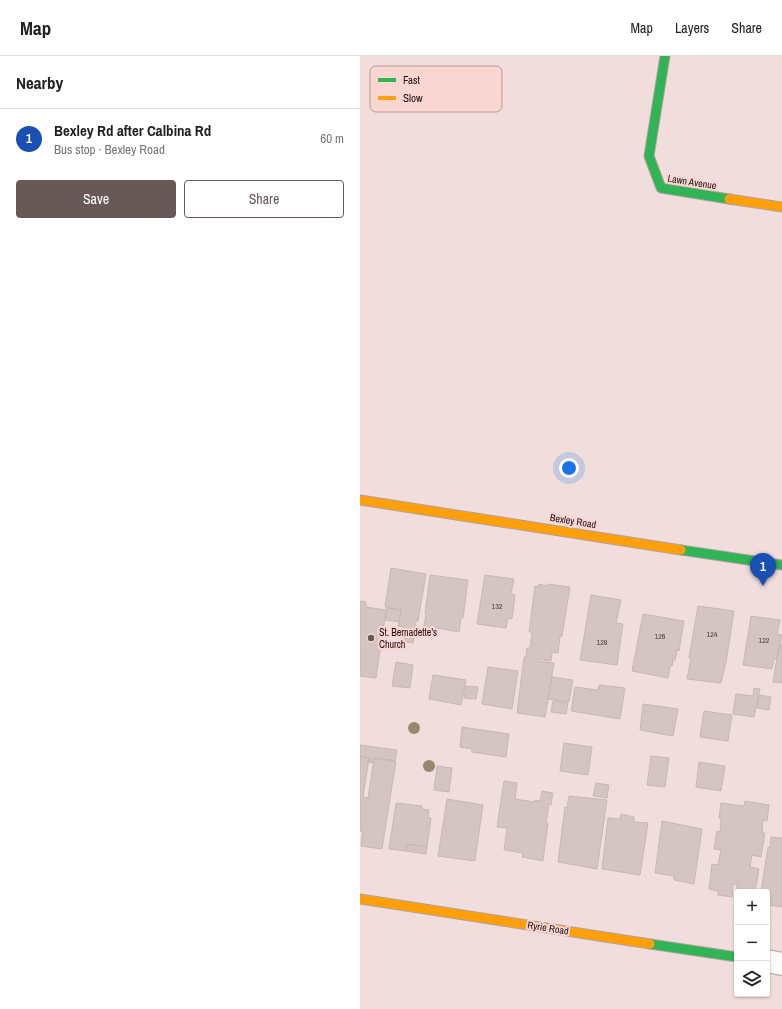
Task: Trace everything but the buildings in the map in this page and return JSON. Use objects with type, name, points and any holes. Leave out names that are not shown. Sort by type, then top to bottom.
[{"type":"street","name":"Lawn Avenue","points":[[665,56],[649,156],[661,188],[782,207]]},
{"type":"street","name":"Bexley Road","points":[[360,500],[782,565]]},
{"type":"street","name":"Ryrie Road","points":[[360,899],[734,957]]},
{"type":"street","points":[[770,962],[782,964]]},
{"type":"traffic: fast","points":[[665,56],[649,156],[661,188],[729,199]]},
{"type":"traffic: fast","points":[[681,550],[782,565]]},
{"type":"traffic: fast","points":[[650,944],[734,957]]},
{"type":"traffic: slow","points":[[729,199],[782,207]]},
{"type":"traffic: slow","points":[[360,500],[681,550]]},
{"type":"traffic: slow","points":[[360,899],[650,944]]},
{"type":"place","name":"Bexley Rd after Calbina Rd","points":[[763,586]]},
{"type":"place","name":"St. Bernadette's Church","points":[[371,638]]}]
